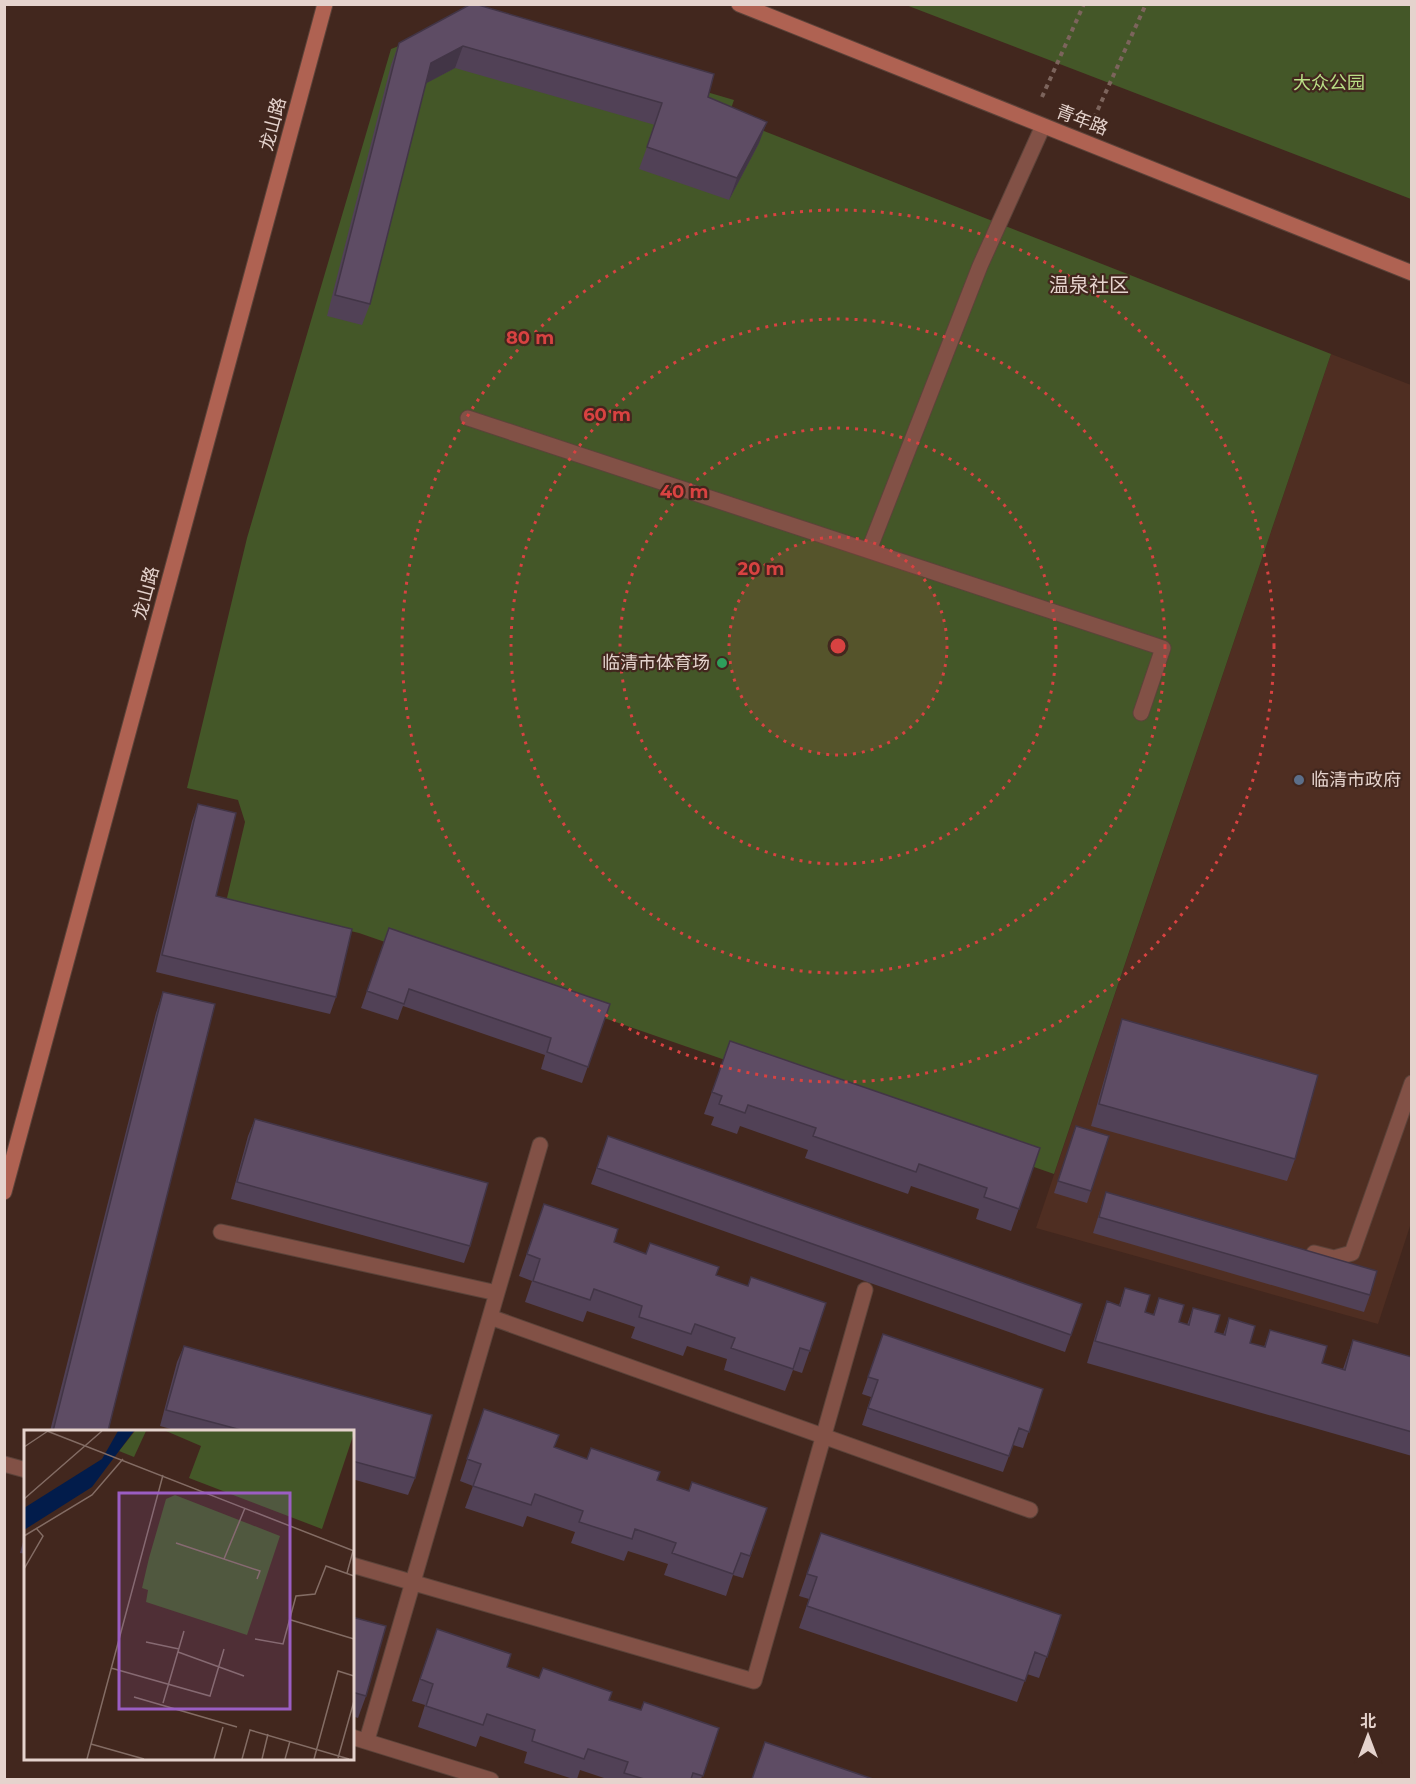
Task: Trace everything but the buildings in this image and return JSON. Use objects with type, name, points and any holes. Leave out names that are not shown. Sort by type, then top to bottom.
[{"type":"street","name":"龙山路","points":[[4,1192],[326,4]]},
{"type":"street","name":"青年路","points":[[739,4],[1412,273]]},
{"type":"lane","points":[[869,550],[1037,123]]},
{"type":"lane","points":[[468,418],[1163,648],[1141,713]]},
{"type":"lane","points":[[1300,1250],[1334,1258],[1352,1253],[1412,1083]]},
{"type":"lane","points":[[491,1779],[360,1738],[412,1583],[540,1145]]},
{"type":"lane","points":[[221,1232],[497,1293]]},
{"type":"lane","points":[[354,1566],[754,1681],[865,1290]]},
{"type":"lane","points":[[490,1317],[1030,1510]]},
{"type":"lane","points":[[4,1464],[24,1469]]},
{"type":"path","points":[[1037,123],[1084,4]]},
{"type":"path","points":[[1083,141],[1146,4]]},
{"type":"shaded area","name":"临清市政府","points":[[1331,354],[1411,385],[1412,1220],[1378,1324],[1036,1228]]},
{"type":"green space","name":"大众公园","points":[[906,5],[1411,5],[1411,199]]},
{"type":"green space","name":"临清市体育场","points":[[464,21],[734,100],[728,117],[1331,354],[1054,1174],[359,933],[226,902],[245,822],[238,800],[187,788],[247,538],[391,49]]},
{"type":"place","name":"临清市体育场","points":[[722,663]]},
{"type":"place","name":"临清市政府","points":[[1299,780]]},
{"type":"district","name":"温泉社区","points":[[1089,285]]}]
